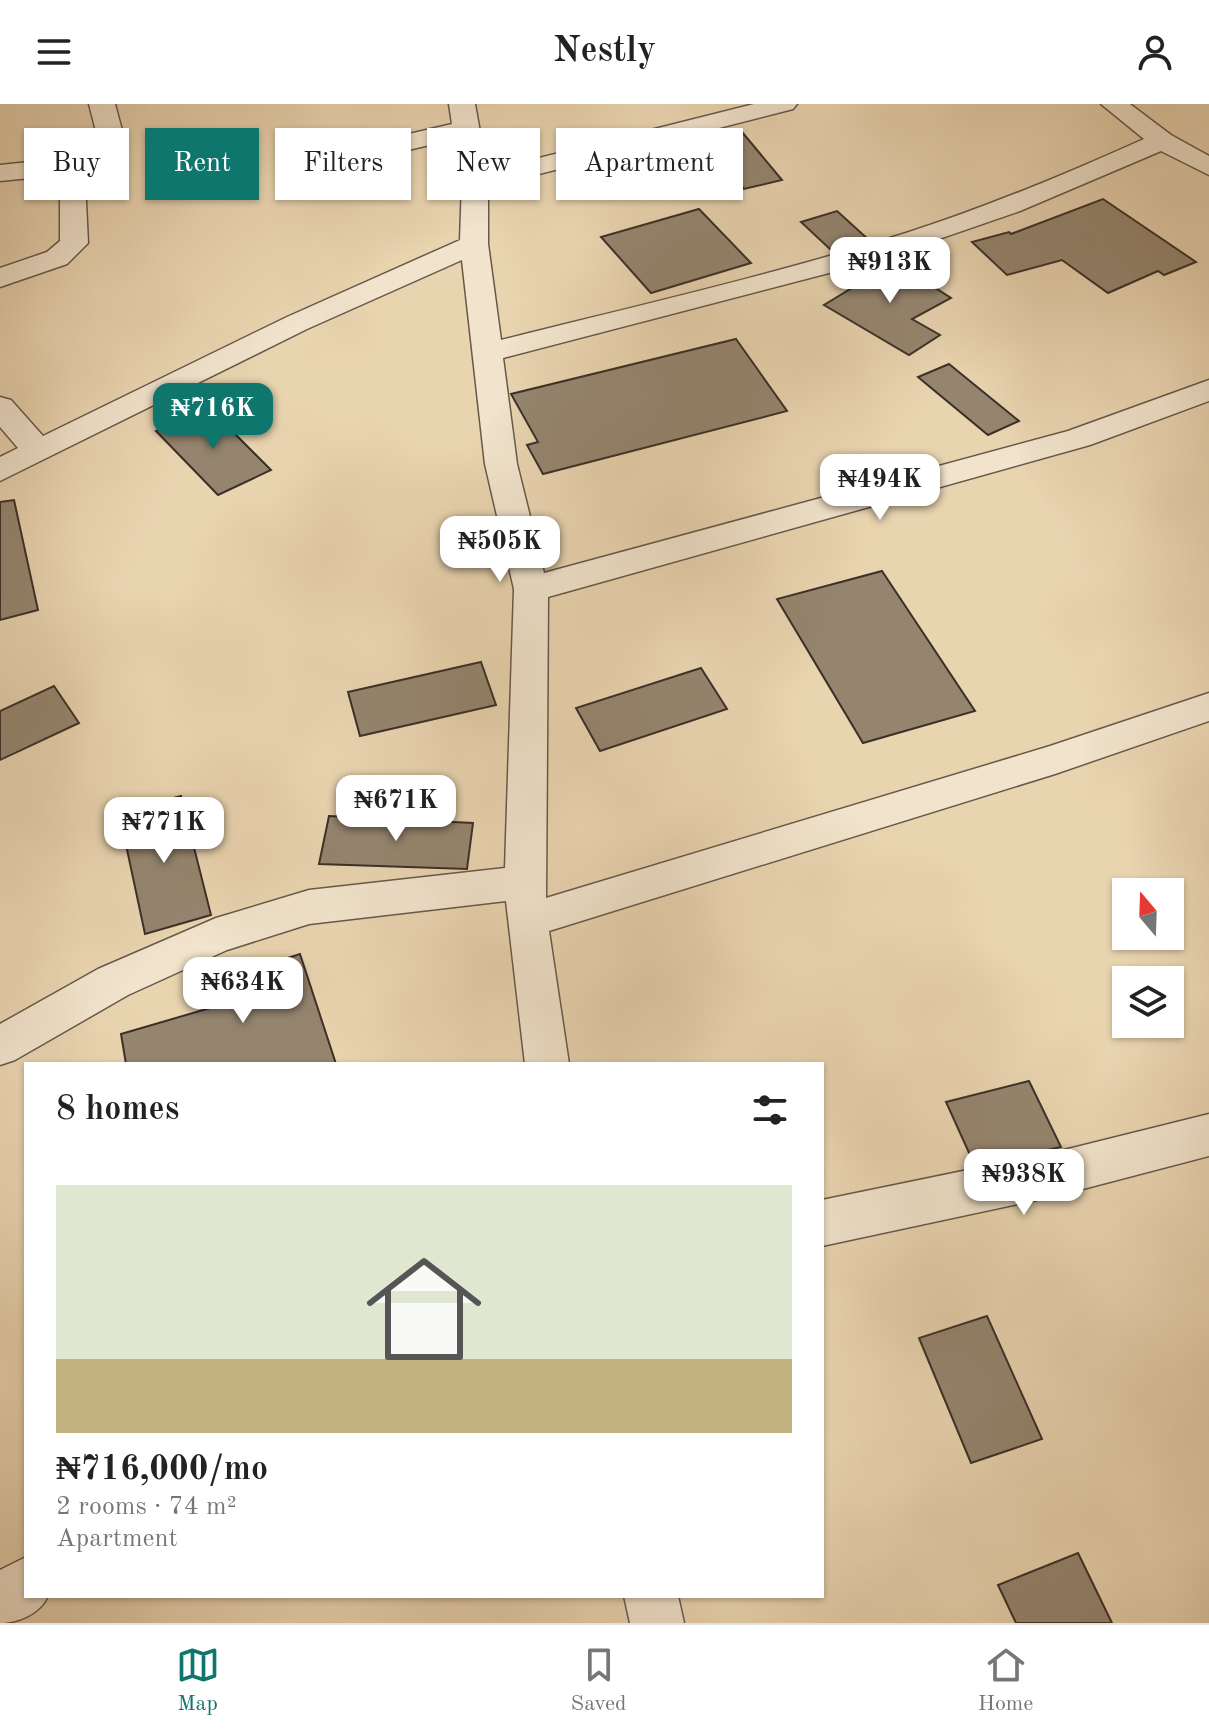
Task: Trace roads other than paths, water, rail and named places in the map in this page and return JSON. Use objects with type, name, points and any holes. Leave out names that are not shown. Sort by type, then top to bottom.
[{"type":"street","points":[[102,104],[108,128]]},
{"type":"street","points":[[540,166],[784,104]]},
{"type":"street","points":[[1114,104],[1162,141],[1209,167]]},
{"type":"street","points":[[411,130],[462,111]]},
{"type":"street","points":[[488,352],[726,293],[919,238],[1087,174],[1162,141]]},
{"type":"street","points":[[0,173],[24,171]]},
{"type":"street","points":[[0,278],[57,258],[74,243],[72,200]]},
{"type":"street","points":[[475,200],[474,244],[501,464],[531,589],[526,902],[547,1062]]},
{"type":"street","points":[[0,470],[297,323],[474,244]]},
{"type":"street","points":[[531,589],[1079,438],[1209,390]]},
{"type":"street","points":[[0,407],[38,450]]},
{"type":"street","points":[[0,1046],[113,982],[229,932],[309,907],[526,902],[1040,764],[1209,707]]},
{"type":"street","points":[[824,1223],[1060,1173],[1209,1135]]},
{"type":"street","points":[[0,1603],[24,1585]]},
{"type":"street","points":[[651,1598],[657,1623]]}]
